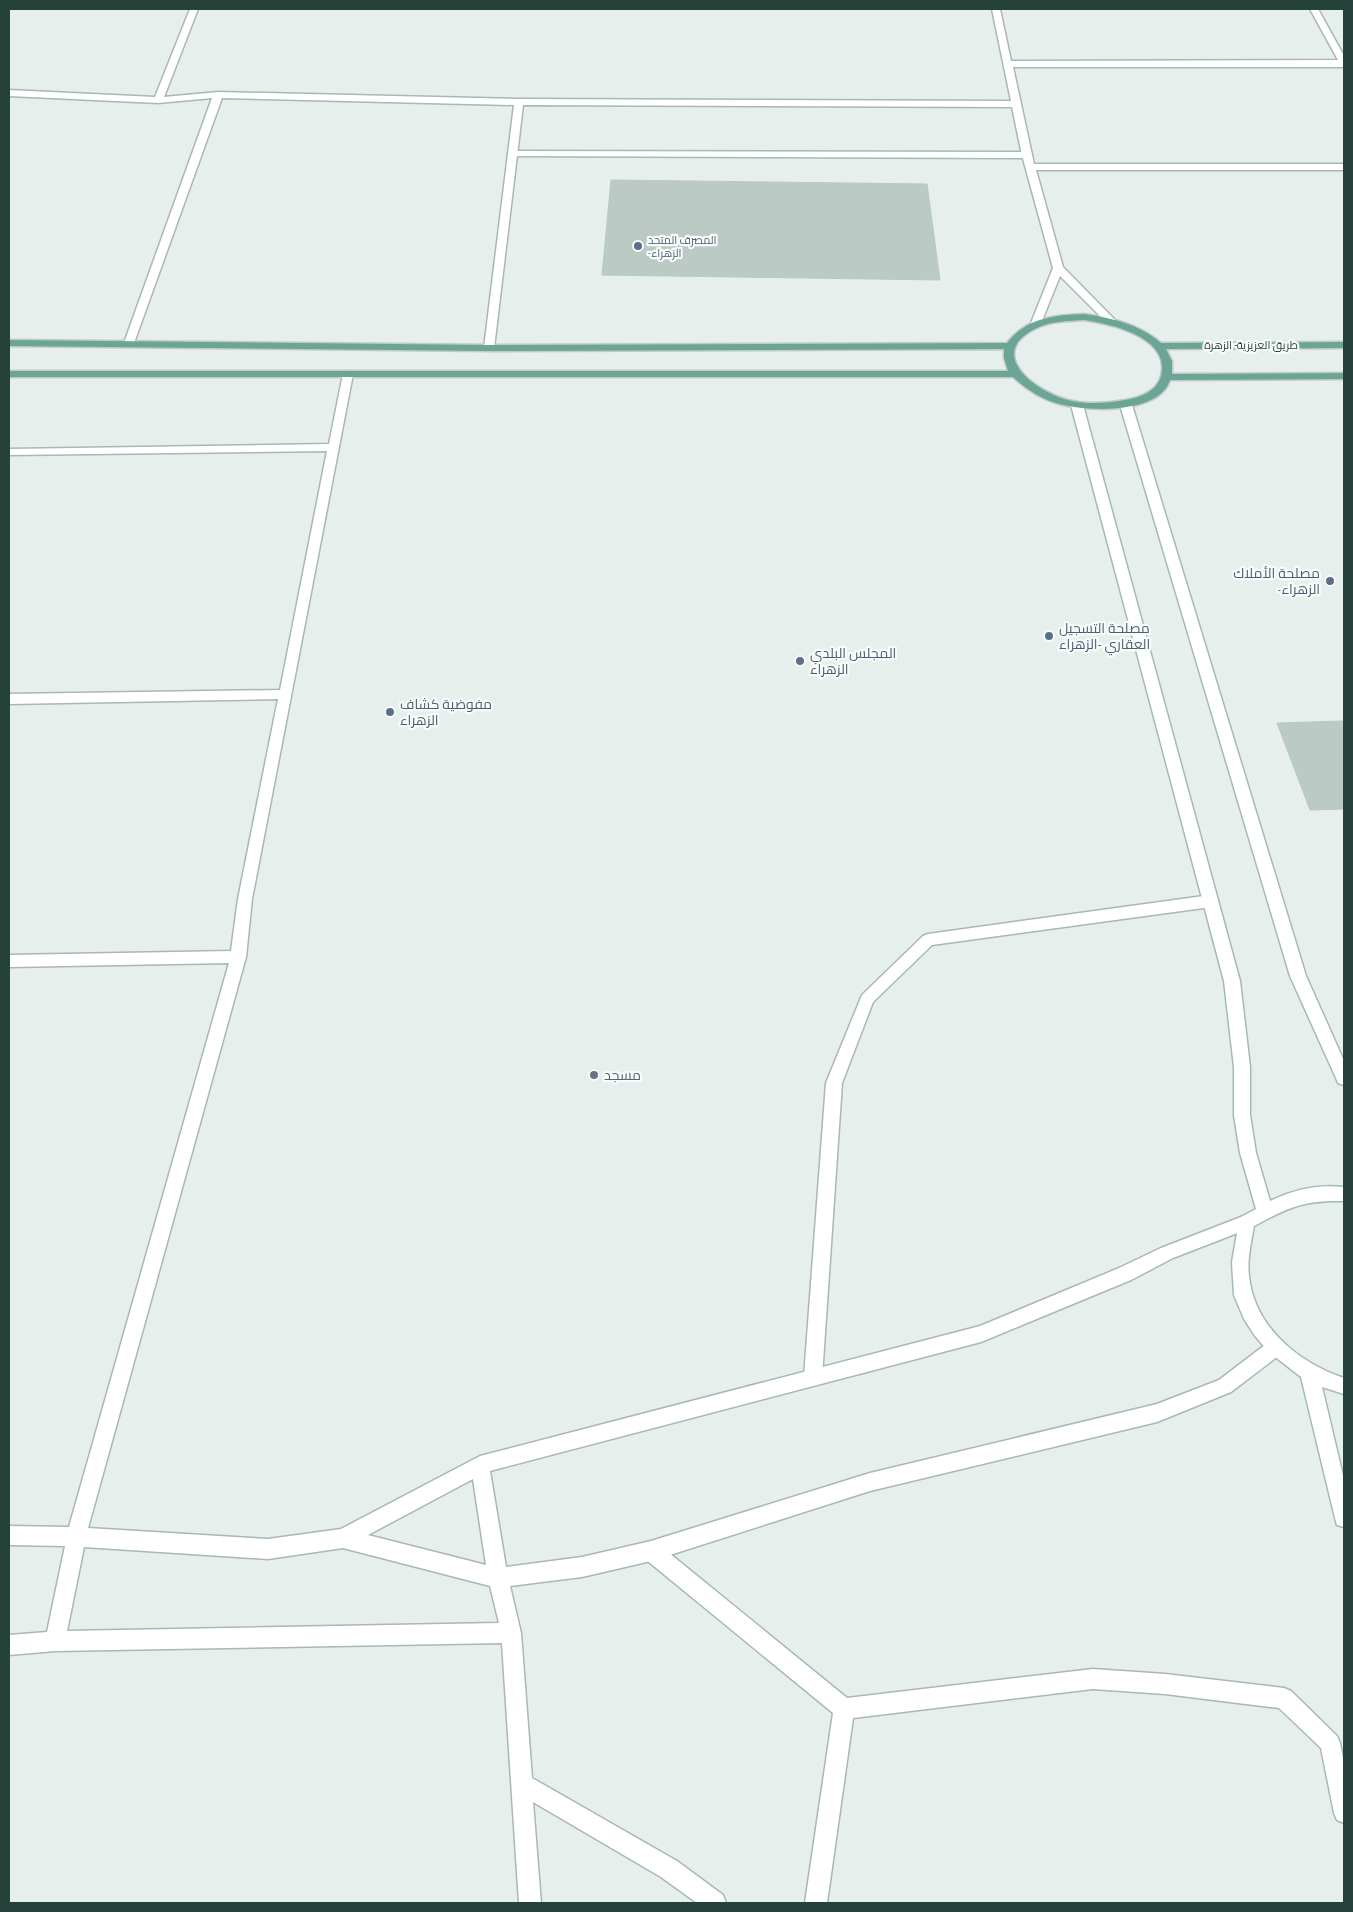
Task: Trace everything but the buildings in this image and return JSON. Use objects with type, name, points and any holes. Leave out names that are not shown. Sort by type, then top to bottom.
[{"type":"main road","points":[[1084,317],[1110,320],[1138,331],[1158,346],[1168,361],[1167,377],[1162,386],[1153,394],[1126,405],[1102,407],[1078,405],[1040,393],[1015,374],[1008,360],[1010,346],[1019,333],[1036,323],[1059,318],[1084,317]]},
{"type":"main road","points":[[9,343],[489,348],[1010,346]]},
{"type":"main road","name":"طريق العزيزية- الزهرة","points":[[1158,346],[1344,345]]},
{"type":"main road","points":[[9,374],[1015,374]]},
{"type":"main road","points":[[1167,377],[1344,376]]},
{"type":"street","points":[[158,100],[194,9]]},
{"type":"street","points":[[996,9],[1018,104],[1027,155],[1032,167],[1058,268],[1110,320]]},
{"type":"street","points":[[1009,64],[1344,64],[1314,9]]},
{"type":"street","points":[[9,93],[158,100],[218,95],[519,102],[1018,104]]},
{"type":"street","points":[[129,343],[218,95]]},
{"type":"street","points":[[489,348],[519,102]]},
{"type":"street","points":[[513,154],[1027,155]]},
{"type":"street","points":[[1032,167],[1344,167]]},
{"type":"street","points":[[1036,323],[1058,268]]},
{"type":"street","points":[[55,1641],[76,1537],[238,957],[245,899],[348,374]]},
{"type":"street","points":[[1078,405],[1232,982],[1242,1067],[1242,1115],[1248,1153],[1265,1212]]},
{"type":"street","points":[[1126,405],[1298,976],[1344,1078]]},
{"type":"street","points":[[9,452],[333,447]]},
{"type":"street","points":[[9,699],[284,694]]},
{"type":"street","points":[[813,1377],[834,1083],[868,999],[928,940],[1211,901]]},
{"type":"street","points":[[9,961],[238,957]]},
{"type":"street","points":[[9,1535],[76,1537],[268,1549],[343,1538],[480,1465],[980,1334],[1125,1274],[1167,1253],[1247,1222],[1282,1201],[1303,1195],[1325,1192],[1344,1194]]},
{"type":"street","points":[[1247,1222],[1241,1254],[1240,1277],[1245,1302],[1258,1326],[1276,1347],[1309,1372],[1344,1386]]},
{"type":"street","points":[[343,1538],[498,1578],[582,1567],[652,1551],[870,1482],[1157,1413],[1225,1386],[1276,1347]]},
{"type":"street","points":[[1309,1372],[1344,1518]]},
{"type":"street","points":[[480,1465],[498,1578],[511,1633],[530,1903]]},
{"type":"street","points":[[652,1551],[844,1709],[1093,1679],[1165,1684],[1284,1698],[1330,1743],[1344,1813]]},
{"type":"street","points":[[9,1645],[55,1641],[511,1633]]},
{"type":"street","points":[[816,1903],[844,1709]]},
{"type":"street","points":[[522,1784],[669,1868],[715,1903]]},
{"type":"place","name":"المصرف المتحد -الزهراء","points":[[638,246]]},
{"type":"place","name":"مصلحة الأملاك -الزهراء","points":[[1330,581]]},
{"type":"place","name":"مصلحة التسجيل العقاري -الزهراء","points":[[1049,636]]},
{"type":"place","name":"المجلس البلدي الزهراء","points":[[800,661]]},
{"type":"place","name":"مفوضية كشاف الزهراء","points":[[390,712]]},
{"type":"place","name":"مسجد","points":[[594,1075]]}]
